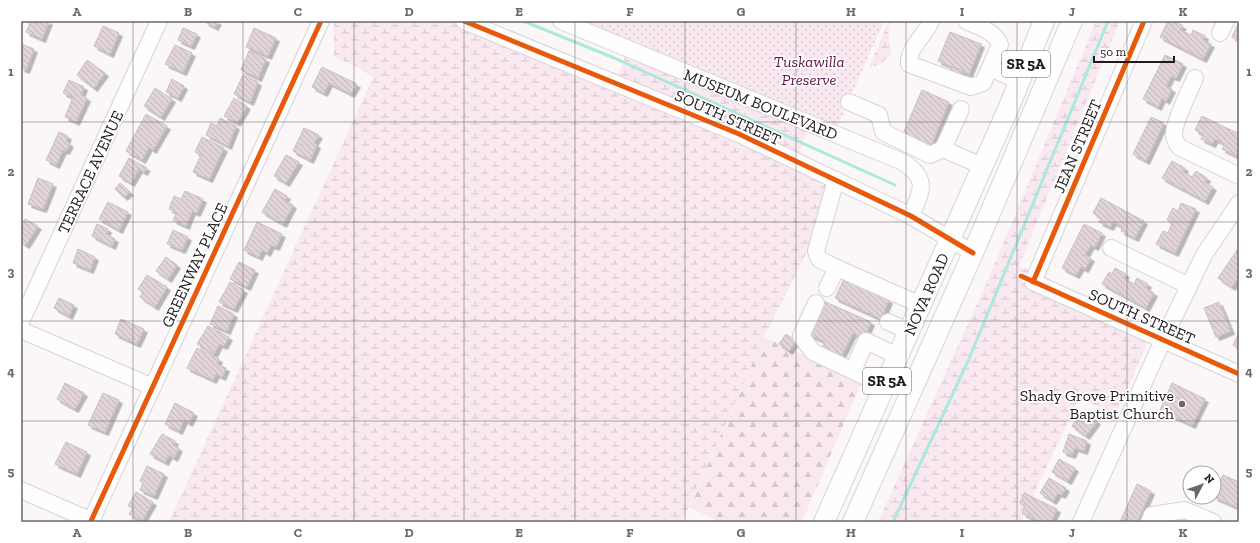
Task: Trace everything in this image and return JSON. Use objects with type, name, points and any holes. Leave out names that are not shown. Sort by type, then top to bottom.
[{"type":"main road","name":"NOVA ROAD","points":[[824,522],[950,239],[1044,21]]},
{"type":"main road","name":"NOVA ROAD","points":[[853,522],[973,253],[1072,21]]},
{"type":"street","name":"TERRACE AVENUE","points":[[21,322],[159,21]]},
{"type":"street","name":"GREENWAY PLACE","points":[[92,521],[320,21]]},
{"type":"street","name":"SOUTH STREET","points":[[464,21],[739,134],[911,216],[973,253]]},
{"type":"street","name":"MUSEUM BOULEVARD","points":[[561,21],[903,162],[920,176],[921,190],[911,216]]},
{"type":"street","points":[[931,21],[909,58],[909,64],[971,87],[983,83],[1000,45],[997,37],[966,21]]},
{"type":"street","name":"JEAN STREET","points":[[1033,282],[1144,21]]},
{"type":"street","points":[[988,72],[1019,81]]},
{"type":"street","points":[[1196,78],[1177,122],[1174,133],[1175,140],[1179,147],[1239,176]]},
{"type":"street","points":[[849,102],[879,115],[883,132],[930,155],[943,149],[961,109]]},
{"type":"street","points":[[903,162],[910,146]]},
{"type":"street","points":[[943,149],[982,166]]},
{"type":"street","points":[[836,180],[816,251],[819,259],[921,305]]},
{"type":"street","points":[[1081,522],[1189,286],[1204,256],[1239,203]]},
{"type":"street","points":[[1111,248],[1189,286]]},
{"type":"street","points":[[827,288],[837,268]]},
{"type":"street","name":"SOUTH STREET","points":[[1033,282],[1239,374]]},
{"type":"street","points":[[816,303],[801,336],[813,352],[885,386]]},
{"type":"street","points":[[888,322],[909,331]]},
{"type":"street","points":[[21,330],[152,387]]},
{"type":"street","points":[[853,370],[866,341],[898,356]]},
{"type":"street","points":[[21,490],[92,521]]},
{"type":"street","points":[[1149,522],[1152,515],[1185,510],[1213,522]]},
{"type":"green space","points":[[334,21],[449,21],[736,140],[829,184],[812,242],[764,337],[682,522],[169,522],[373,78],[360,68],[334,57]]},
{"type":"green space","name":"Tuskawilla Preserve","points":[[561,21],[884,21],[834,134]]},
{"type":"green space","points":[[889,21],[893,21],[888,27],[891,55],[879,65],[869,67]]},
{"type":"green space","points":[[1096,21],[1120,21],[1019,266],[1032,272],[1026,286],[1149,340],[1116,414],[1079,398],[1021,522],[878,522],[990,275]]},
{"type":"green space","points":[[626,54],[808,129],[799,152],[846,175],[844,178],[617,78]]},
{"type":"green space","points":[[764,337],[862,381],[802,522],[720,522],[689,507]]},
{"type":"building","points":[[25,21],[49,21],[42,39],[26,32],[30,23]]},
{"type":"building","points":[[218,21],[215,27],[205,22]]},
{"type":"building","points":[[1168,21],[1174,21],[1183,26],[1180,30],[1191,35],[1193,30],[1205,36],[1203,40],[1211,44],[1203,59],[1160,37]]},
{"type":"building","points":[[1239,24],[1239,41],[1232,37]]},
{"type":"building","points":[[103,26],[119,33],[110,54],[94,46]]},
{"type":"building","points":[[183,28],[197,34],[191,46],[178,40]]},
{"type":"building","points":[[254,28],[276,38],[268,56],[246,47]]},
{"type":"building","points":[[950,32],[981,44],[969,74],[938,61]]},
{"type":"building","points":[[21,44],[34,49],[26,70],[21,68]]},
{"type":"building","points":[[175,45],[192,53],[183,72],[165,64]]},
{"type":"building","points":[[249,51],[266,59],[258,78],[241,70]]},
{"type":"building","points":[[1165,55],[1183,64],[1176,78],[1171,76],[1166,86],[1172,89],[1166,101],[1162,98],[1158,107],[1143,99]]},
{"type":"building","points":[[87,60],[105,73],[94,88],[77,75]]},
{"type":"building","points":[[322,67],[357,84],[351,94],[329,83],[324,93],[312,87]]},
{"type":"building","points":[[952,67],[963,71],[960,78],[949,74]]},
{"type":"building","points":[[243,75],[258,82],[250,102],[234,94]]},
{"type":"building","points":[[172,79],[184,86],[178,98],[166,92]]},
{"type":"building","points":[[69,80],[84,87],[81,95],[87,98],[76,122],[65,117],[73,97],[63,93]]},
{"type":"building","points":[[155,88],[172,99],[161,117],[144,106]]},
{"type":"building","points":[[922,90],[949,102],[930,148],[902,136]]},
{"type":"building","points":[[234,98],[247,106],[237,123],[224,116]]},
{"type":"building","points":[[146,114],[167,126],[153,150],[149,147],[142,160],[126,151]]},
{"type":"building","points":[[1202,116],[1239,134],[1239,150],[1236,156],[1222,149],[1225,144],[1215,139],[1212,144],[1201,139],[1203,134],[1195,130]]},
{"type":"building","points":[[1151,117],[1164,123],[1146,161],[1133,154]]},
{"type":"building","points":[[220,118],[236,126],[228,146],[206,135],[211,123],[217,126]]},
{"type":"building","points":[[304,128],[319,135],[314,143],[317,145],[310,160],[293,151]]},
{"type":"building","points":[[59,132],[68,136],[66,141],[70,144],[66,151],[63,150],[56,165],[46,160]]},
{"type":"building","points":[[202,137],[224,148],[209,179],[193,172],[201,155],[195,152]]},
{"type":"building","points":[[286,155],[299,162],[286,183],[274,176]]},
{"type":"building","points":[[129,158],[147,168],[144,172],[139,169],[131,183],[119,176]]},
{"type":"building","points":[[1172,161],[1185,168],[1183,172],[1192,177],[1196,171],[1207,178],[1205,182],[1213,187],[1205,201],[1162,178]]},
{"type":"building","points":[[38,178],[53,184],[43,209],[28,204]]},
{"type":"building","points":[[120,183],[130,192],[124,197],[115,189]]},
{"type":"building","points":[[275,189],[287,196],[285,200],[293,205],[283,224],[262,212]]},
{"type":"building","points":[[185,191],[203,199],[197,213],[192,211],[186,226],[173,220],[177,213],[169,209],[174,196],[181,199]]},
{"type":"building","points":[[1101,198],[1144,221],[1135,238],[1121,231],[1123,227],[1113,222],[1110,227],[1099,222],[1101,218],[1093,213]]},
{"type":"building","points":[[108,202],[128,212],[119,230],[99,219]]},
{"type":"building","points":[[1181,203],[1196,209],[1175,253],[1156,244],[1163,231],[1168,233],[1172,223],[1167,220],[1173,208],[1178,211]]},
{"type":"building","points":[[25,219],[38,226],[26,245],[21,242],[21,225]]},
{"type":"building","points":[[257,222],[282,234],[276,247],[271,245],[267,253],[262,250],[259,257],[244,250]]},
{"type":"building","points":[[97,224],[108,229],[106,234],[115,239],[112,246],[92,236]]},
{"type":"building","points":[[1084,224],[1102,233],[1095,247],[1091,245],[1085,255],[1091,258],[1085,269],[1081,267],[1076,275],[1062,268]]},
{"type":"building","points":[[173,230],[188,237],[182,250],[167,244]]},
{"type":"building","points":[[78,249],[95,257],[90,270],[73,263]]},
{"type":"building","points":[[1237,250],[1239,251],[1239,276],[1232,287],[1218,278]]},
{"type":"building","points":[[166,257],[177,265],[168,279],[156,271]]},
{"type":"building","points":[[239,262],[255,270],[247,287],[230,279]]},
{"type":"building","points":[[1115,268],[1126,274],[1124,278],[1134,284],[1137,278],[1148,284],[1146,288],[1154,293],[1146,308],[1102,284],[1109,272],[1112,274]]},
{"type":"building","points":[[147,275],[167,287],[155,307],[140,297],[143,292],[138,289]]},
{"type":"building","points":[[844,279],[889,300],[881,319],[835,298]]},
{"type":"building","points":[[230,282],[244,290],[234,309],[219,302]]},
{"type":"building","points":[[59,298],[74,305],[69,316],[54,308]]},
{"type":"building","points":[[821,300],[871,322],[864,338],[853,333],[840,359],[821,350],[825,342],[806,333]]},
{"type":"building","points":[[1219,302],[1231,331],[1216,337],[1204,308]]},
{"type":"building","points":[[218,306],[234,314],[227,331],[210,324]]},
{"type":"building","points":[[121,319],[144,329],[137,344],[115,334]]},
{"type":"building","points":[[208,326],[229,337],[224,346],[219,344],[214,354],[197,344]]},
{"type":"building","points":[[1239,333],[1239,348],[1233,345]]},
{"type":"building","points":[[786,334],[796,341],[789,351],[779,344]]},
{"type":"building","points":[[197,348],[219,359],[217,364],[226,368],[222,377],[216,374],[213,380],[187,368]]},
{"type":"building","points":[[65,383],[84,393],[75,409],[57,399]]},
{"type":"building","name":"Shady Grove Primitive Baptist Church","points":[[1172,383],[1205,399],[1192,425],[1160,410]]},
{"type":"building","points":[[103,393],[119,400],[105,432],[88,425]]},
{"type":"building","points":[[175,403],[194,413],[189,423],[184,420],[179,431],[165,424]]},
{"type":"building","points":[[1083,411],[1097,421],[1086,436],[1072,426]]},
{"type":"building","points":[[162,434],[175,441],[173,445],[179,448],[174,458],[169,455],[165,462],[150,454]]},
{"type":"building","points":[[1069,434],[1087,441],[1084,451],[1075,448],[1072,455],[1063,452]]},
{"type":"building","points":[[66,442],[87,452],[77,474],[55,464]]},
{"type":"building","points":[[1059,459],[1075,468],[1068,481],[1052,472]]},
{"type":"building","points":[[147,466],[164,474],[154,496],[140,490],[143,483],[140,481]]},
{"type":"building","points":[[1223,475],[1239,482],[1239,508],[1222,501]]},
{"type":"building","points":[[1049,478],[1066,488],[1062,495],[1058,493],[1053,501],[1040,493]]},
{"type":"building","points":[[1137,484],[1151,491],[1137,522],[1120,522]]},
{"type":"building","points":[[136,492],[153,502],[142,521],[129,514],[133,508],[128,506]]},
{"type":"building","points":[[1024,493],[1057,509],[1051,522],[1040,522],[1022,513],[1025,506],[1020,503]]},
{"type":"waterway","points":[[523,21],[612,57],[895,185]]},
{"type":"waterway","points":[[893,522],[969,359],[1108,21]]},
{"type":"cycle path","points":[[91,521],[321,21]]},
{"type":"cycle path","points":[[464,21],[739,134],[911,216],[973,253]]},
{"type":"cycle path","points":[[1033,282],[1144,21]]},
{"type":"cycle path","points":[[1021,276],[1239,374]]},
{"type":"place","name":"Shady Grove Primitive Baptist Church","points":[[1182,404]]}]
